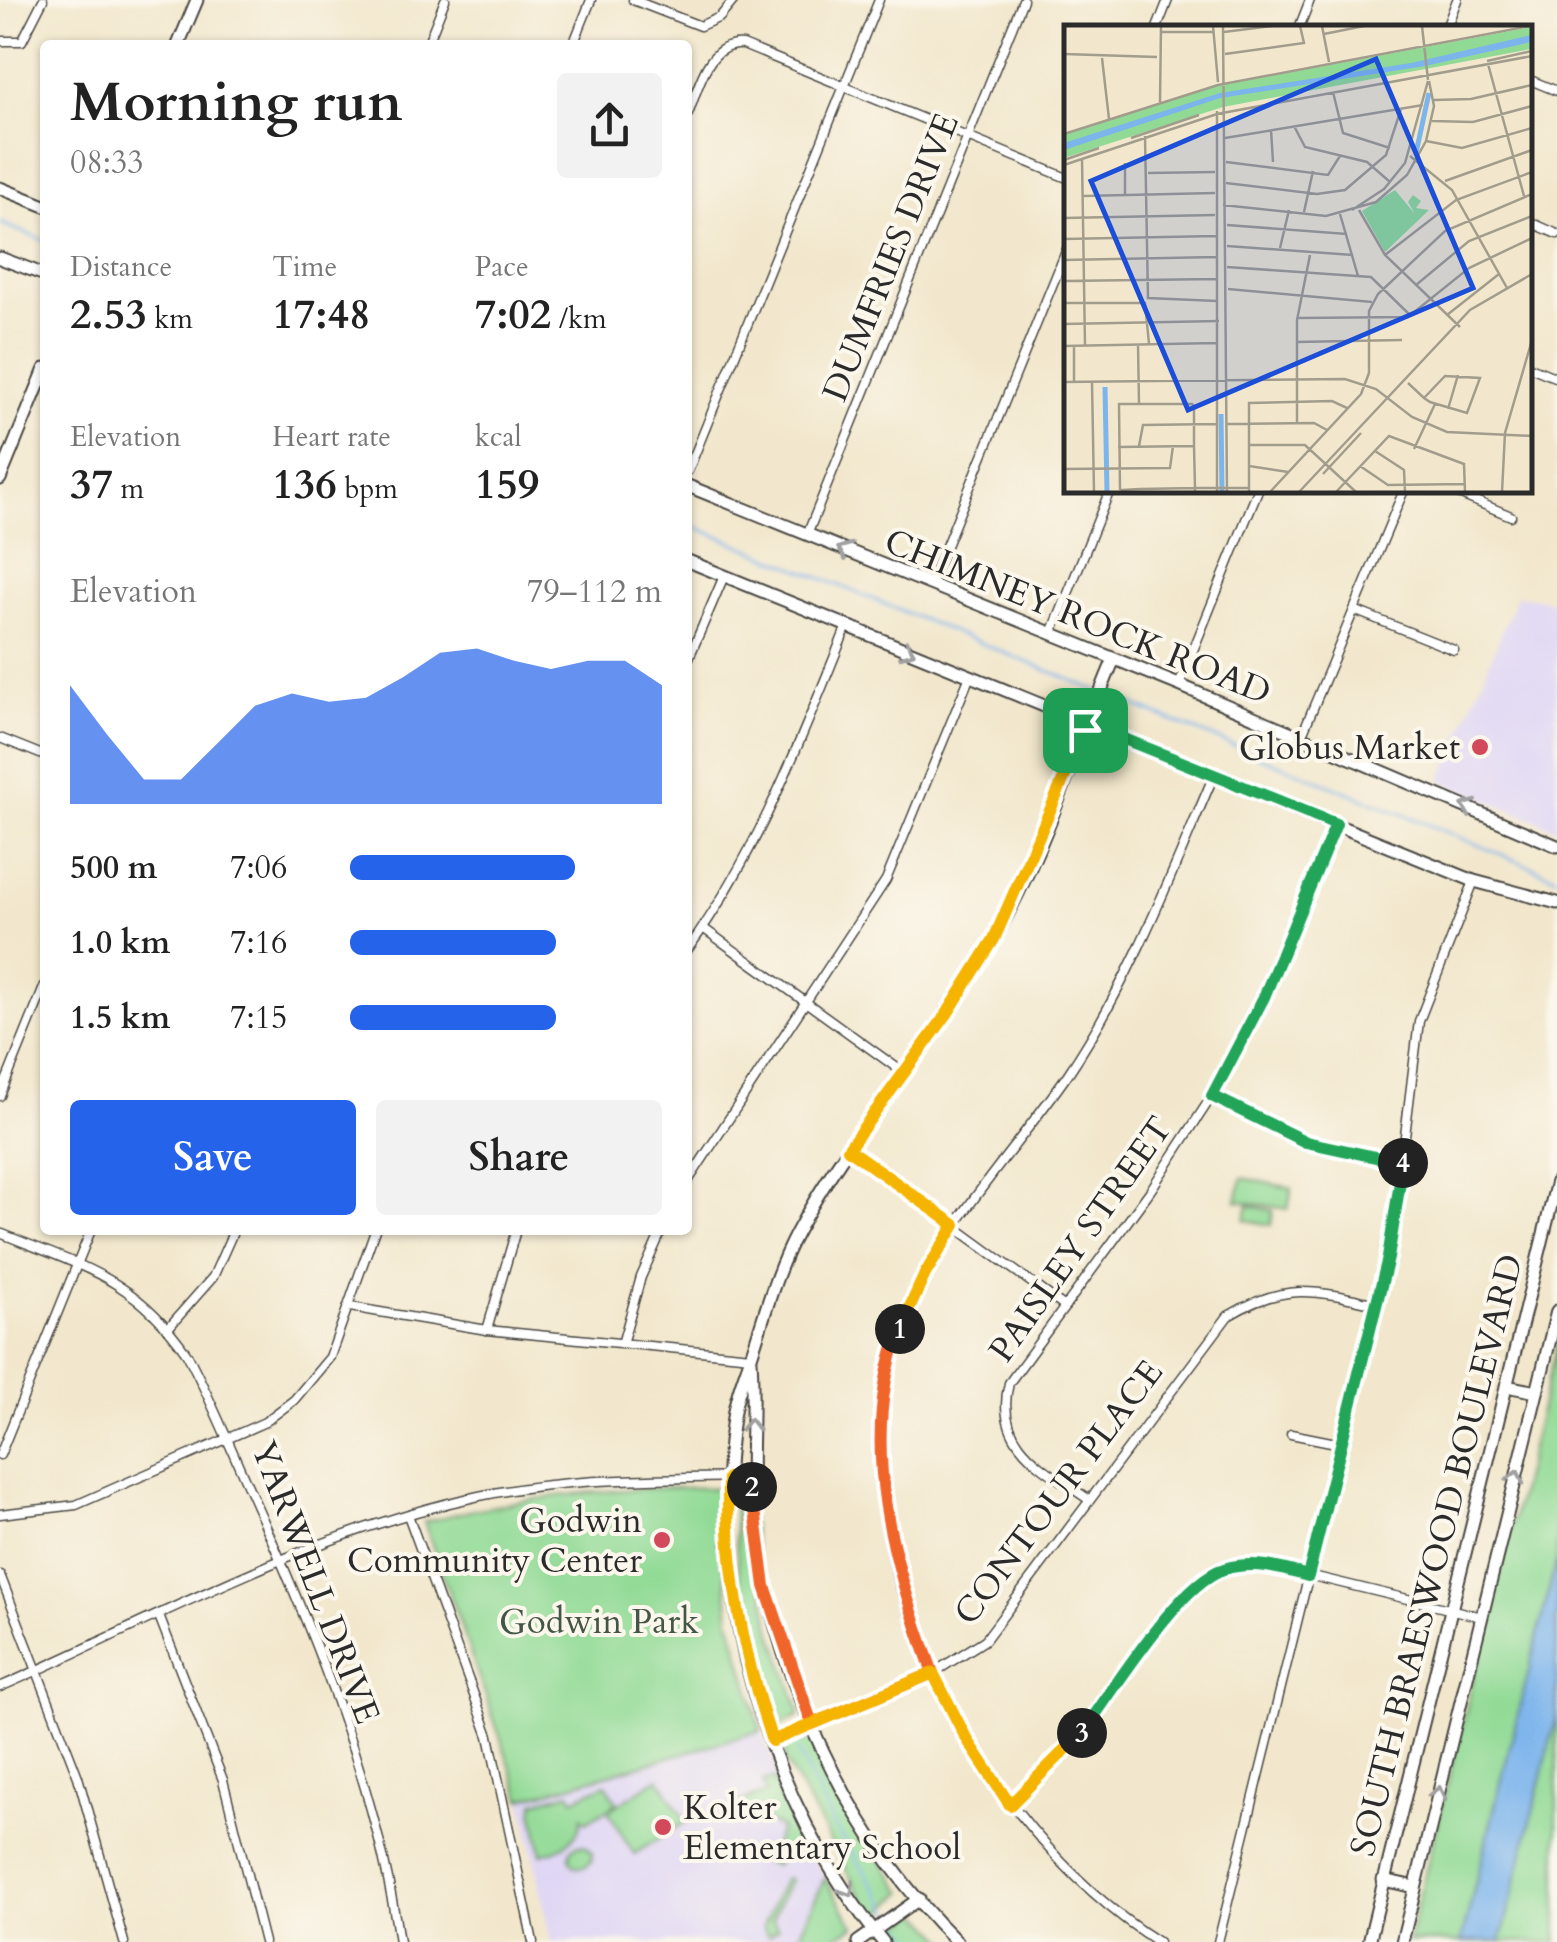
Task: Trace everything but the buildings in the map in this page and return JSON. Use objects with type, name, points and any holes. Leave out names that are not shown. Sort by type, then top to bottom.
[{"type":"main road","points":[[180,40],[196,0]]},
{"type":"main road","points":[[0,188],[40,204]]},
{"type":"main road","points":[[0,258],[40,274]]},
{"type":"main road","points":[[0,479],[40,381]]},
{"type":"main road","name":"CHIMNEY ROCK ROAD","points":[[692,488],[1179,685],[1557,846]]},
{"type":"main road","points":[[692,564],[1474,880],[1557,903]]},
{"type":"main road","points":[[883,1942],[816,1840],[772,1741],[738,1620],[729,1555],[728,1478],[733,1415],[741,1376],[779,1268],[814,1200],[973,975],[1009,912],[1114,660]]},
{"type":"main road","name":"SOUTH BRAESWOOD BOULEVARD","points":[[1369,1942],[1557,1181]]},
{"type":"main road","name":"SOUTH BRAESWOOD BOULEVARD","points":[[1402,1942],[1557,1311]]},
{"type":"main road","points":[[751,1356],[751,1477],[765,1586],[812,1724],[854,1807],[919,1899],[956,1942]]},
{"type":"main road","points":[[1506,1386],[1537,1392]]},
{"type":"main road","points":[[1383,1880],[1415,1887]]},
{"type":"main road","points":[[858,1942],[919,1899]]},
{"type":"street","points":[[5,42],[28,36],[42,0]]},
{"type":"street","points":[[429,40],[446,0]]},
{"type":"street","points":[[575,40],[591,0]]},
{"type":"street","points":[[633,0],[692,24],[715,21],[734,0]]},
{"type":"street","points":[[692,461],[880,0]]},
{"type":"street","name":"DUMFRIES DRIVE","points":[[807,535],[1023,0]]},
{"type":"street","points":[[1158,25],[1168,0]]},
{"type":"street","points":[[1300,25],[1310,0]]},
{"type":"street","points":[[1447,25],[1457,0]]},
{"type":"street","points":[[692,104],[710,60],[732,44],[754,48],[1064,177]]},
{"type":"street","points":[[1532,81],[1557,91]]},
{"type":"street","points":[[1532,223],[1557,234]]},
{"type":"street","points":[[930,585],[1064,256]]},
{"type":"street","points":[[1532,368],[1557,378]]},
{"type":"street","points":[[1052,633],[1109,492]]},
{"type":"street","points":[[1179,685],[1257,492]]},
{"type":"street","points":[[1301,737],[1403,492]]},
{"type":"street","points":[[1454,492],[1511,516]]},
{"type":"street","points":[[692,651],[724,576]]},
{"type":"street","points":[[1354,610],[1454,650]]},
{"type":"street","points":[[692,943],[763,826],[846,626]]},
{"type":"street","points":[[692,1174],[886,880],[970,676]]},
{"type":"street","points":[[0,738],[40,754]]},
{"type":"street","points":[[1158,1942],[1068,1873],[1010,1805],[965,1736],[933,1673],[900,1584],[883,1498],[884,1398],[898,1336],[910,1304],[955,1225],[1067,1076],[1103,1017],[1131,966],[1214,775]]},
{"type":"street","name":"PAISLEY STREET","points":[[1088,1499],[1022,1452],[1013,1441],[1005,1413],[1009,1383],[1212,1096],[1264,997],[1336,824]]},
{"type":"street","points":[[1218,1942],[1376,1304],[1404,1163],[1419,1021],[1474,880]]},
{"type":"street","points":[[703,928],[904,1074]]},
{"type":"street","points":[[0,1096],[40,997]]},
{"type":"street","points":[[1212,1096],[1306,1142],[1404,1163]]},
{"type":"street","points":[[848,1149],[1065,1306]]},
{"type":"street","points":[[0,1234],[125,1286],[169,1327],[201,1379],[227,1440],[76,1506],[0,1514]]},
{"type":"street","points":[[0,1455],[89,1235]]},
{"type":"street","points":[[169,1327],[213,1277],[232,1235]]},
{"type":"street","name":"YARWELL DRIVE","points":[[373,1235],[330,1357],[313,1380],[264,1422],[227,1440],[282,1562],[336,1703],[370,1815],[399,1942]]},
{"type":"street","points":[[487,1330],[515,1235]]},
{"type":"street","points":[[622,1344],[636,1293],[660,1235]]},
{"type":"street","name":"CONTOUR PLACE","points":[[772,1741],[933,1673],[985,1640],[1228,1316],[1270,1295],[1294,1290],[1316,1290],[1376,1304]]},
{"type":"street","points":[[350,1307],[487,1330],[751,1356]]},
{"type":"street","points":[[1291,1434],[1341,1444]]},
{"type":"street","points":[[0,1687],[282,1562],[408,1515],[480,1496],[576,1481],[751,1477]]},
{"type":"street","points":[[408,1515],[489,1736],[533,1942]]},
{"type":"street","points":[[1010,1805],[1075,1742],[1193,1586],[1214,1572],[1255,1564],[1482,1617]]},
{"type":"street","points":[[0,1575],[78,1776],[124,1942]]},
{"type":"street","points":[[159,1616],[223,1780],[264,1942]]},
{"type":"shaded area","points":[[1517,595],[1557,602],[1557,829],[1441,781]]},
{"type":"shaded area","name":"Kolter Elementary School","points":[[761,1731],[807,1848],[857,1927],[833,1942],[551,1942],[522,1799]]},
{"type":"green space","points":[[1242,1178],[1292,1188],[1288,1209],[1237,1201]]},
{"type":"green space","points":[[1248,1205],[1273,1211],[1271,1225],[1245,1220]]},
{"type":"green space","points":[[1557,1343],[1557,1942],[1408,1942]]},
{"type":"green space","points":[[739,1487],[745,1492],[770,1624],[799,1710],[799,1716],[778,1725],[760,1682],[744,1608],[735,1533]]},
{"type":"green space","name":"Godwin Park","points":[[717,1488],[730,1619],[761,1731],[522,1799],[424,1522],[569,1494]]},
{"type":"green space","points":[[811,1738],[862,1833],[904,1892],[882,1912],[871,1914],[785,1761],[785,1745]]},
{"type":"green space","points":[[659,1778],[686,1822],[634,1854],[608,1811]]},
{"type":"green space","points":[[774,1779],[805,1848],[802,1855],[784,1853],[775,1865],[766,1863],[781,1828],[732,1805],[766,1793],[763,1782]]},
{"type":"green space","points":[[606,1784],[617,1803],[586,1822],[582,1817],[569,1842],[542,1854],[533,1811],[535,1802],[570,1792],[574,1799]]},
{"type":"green space","points":[[581,1845],[589,1848],[589,1864],[581,1867],[573,1864],[570,1856],[573,1848]]},
{"type":"green space","points":[[785,1878],[790,1880],[772,1919],[778,1928],[768,1936],[763,1926]]},
{"type":"green space","points":[[825,1878],[854,1926],[828,1942],[796,1942]]},
{"type":"green space","points":[[920,1913],[948,1942],[892,1942],[891,1932]]},
{"type":"water","points":[[1557,1558],[1557,1715],[1501,1942],[1461,1942]]},
{"type":"waterway","points":[[0,223],[40,239]]},
{"type":"waterway","points":[[692,526],[1098,691]]},
{"type":"waterway","points":[[1106,694],[1557,877]]},
{"type":"waterway","points":[[798,1751],[833,1823],[892,1913]]},
{"type":"waterway","points":[[897,1919],[916,1942]]},
{"type":"place","name":"Globus Market","points":[[1480,747]]},
{"type":"place","name":"Godwin Community Center","points":[[662,1540]]},
{"type":"place","name":"Kolter Elementary School","points":[[663,1827]]},
{"type":"route","points":[[1085,730],[1024,879],[994,939],[947,1014],[848,1149],[955,1225],[910,1304],[889,1368],[884,1398],[883,1498],[900,1584],[933,1673],[812,1724],[791,1673],[765,1586],[751,1477],[728,1478],[729,1555],[738,1620],[772,1741],[933,1673],[981,1764],[1010,1805],[1075,1742],[1193,1586],[1214,1572],[1255,1564],[1308,1576],[1388,1258],[1404,1163],[1366,1158],[1306,1142],[1249,1118],[1212,1096],[1264,997],[1336,824],[1087,724],[1085,730]]}]
